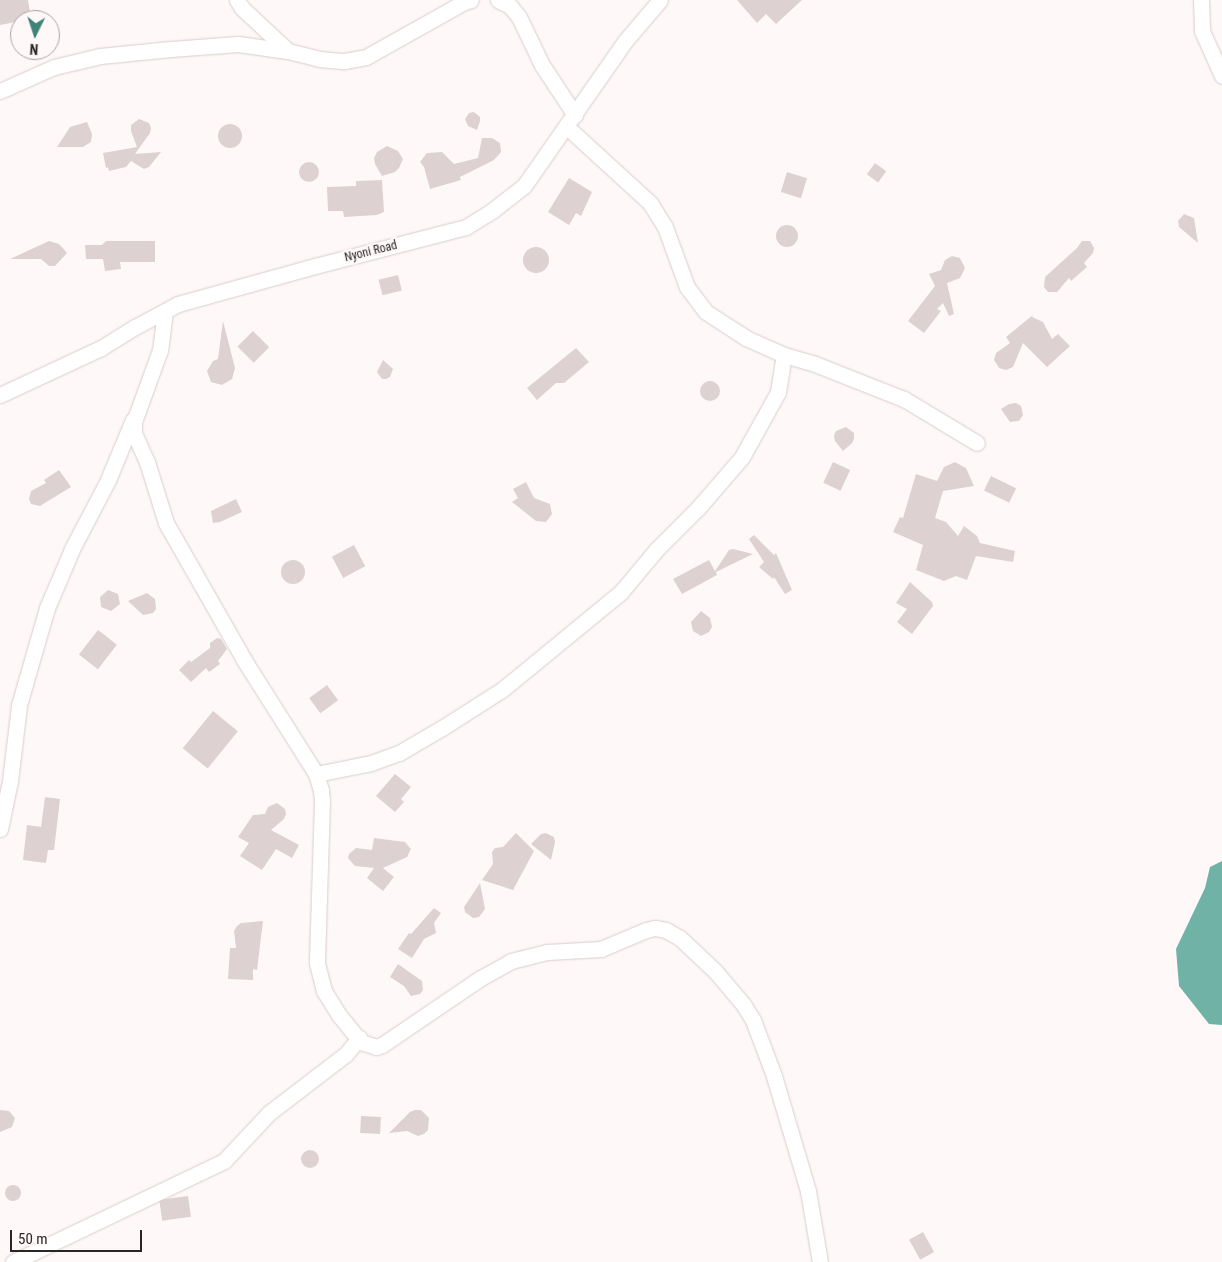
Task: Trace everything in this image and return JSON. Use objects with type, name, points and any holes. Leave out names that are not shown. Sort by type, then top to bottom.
[{"type":"street","points":[[237,0],[242,8],[288,51]]},
{"type":"street","points":[[0,91],[54,67],[100,56],[238,44],[288,51],[319,59],[344,61],[366,57],[464,2],[471,0]]},
{"type":"street","points":[[502,0],[519,17],[571,121],[650,203],[665,227],[687,287],[706,312],[746,338],[784,355],[816,364],[904,399],[977,443]]},
{"type":"street","name":"Nyoni Road","points":[[0,395],[101,348],[178,304],[466,228],[524,186],[626,40],[660,0]]},
{"type":"street","points":[[1201,0],[1202,31],[1222,76]]},
{"type":"street","points":[[0,829],[10,781],[20,704],[47,608],[72,549],[108,480],[142,398],[160,350],[165,311]]},
{"type":"street","points":[[316,774],[371,763],[399,753],[442,728],[502,689],[621,592],[657,549],[698,508],[742,458],[778,392],[784,355]]},
{"type":"street","points":[[142,398],[134,422],[134,433],[147,462],[166,523],[244,660],[316,774],[322,800],[317,963],[319,978],[324,991],[339,1015],[361,1042],[371,1047],[382,1046],[479,979],[519,958],[547,952],[601,949],[646,930],[655,928],[666,930],[680,938],[715,971],[743,1004],[753,1020],[774,1076],[808,1191],[820,1262]]},
{"type":"street","points":[[13,1262],[224,1161],[269,1113],[346,1054],[359,1038]]},
{"type":"shaded area","points":[[1222,861],[1222,1025],[1209,1024],[1179,986],[1176,949],[1205,888],[1210,867]]},
{"type":"building","points":[[0,0],[28,0],[30,10],[10,10],[10,23],[0,25]]},
{"type":"building","points":[[737,0],[802,0],[776,24],[766,14],[757,23]]},
{"type":"building","points":[[474,112],[480,117],[477,130],[468,126],[465,119],[469,113]]},
{"type":"building","points":[[139,119],[149,123],[151,128],[150,133],[135,154],[161,152],[149,167],[144,169],[131,161],[126,167],[109,171],[108,167],[106,168],[103,153],[137,147],[131,131],[131,125]]},
{"type":"building","points":[[87,122],[92,134],[91,142],[83,147],[57,147],[70,127]]},
{"type":"building","points":[[230,124],[238,128],[242,136],[238,144],[230,148],[222,144],[218,136],[222,128]]},
{"type":"building","points":[[482,138],[492,138],[500,143],[501,152],[494,160],[460,177],[461,180],[430,189],[424,167],[420,162],[427,153],[442,152],[454,164],[478,158]]},
{"type":"building","points":[[387,146],[398,151],[403,159],[395,172],[382,176],[375,164],[374,158],[377,152]]},
{"type":"building","points":[[309,162],[316,165],[319,172],[316,179],[309,182],[302,179],[299,172],[302,165]]},
{"type":"building","points":[[875,163],[886,171],[878,183],[867,174]]},
{"type":"building","points":[[787,172],[807,178],[801,198],[781,192]]},
{"type":"building","points":[[569,178],[592,192],[581,216],[576,213],[569,225],[548,212]]},
{"type":"building","points":[[382,180],[384,212],[377,215],[344,217],[343,211],[328,211],[327,187],[356,186],[356,181]]},
{"type":"building","points":[[1184,214],[1194,218],[1198,243],[1179,227],[1178,221]]},
{"type":"building","points":[[787,225],[795,228],[798,236],[795,244],[787,247],[779,244],[776,236],[779,228]]},
{"type":"building","points":[[49,241],[59,244],[67,253],[55,266],[49,266],[41,259],[10,259]]},
{"type":"building","points":[[106,241],[155,241],[155,262],[120,262],[121,269],[105,271],[103,259],[86,259],[85,245],[102,245]]},
{"type":"building","points":[[1082,241],[1090,241],[1094,248],[1093,253],[1084,263],[1087,267],[1071,281],[1069,278],[1057,292],[1048,292],[1044,287],[1045,277],[1077,248]]},
{"type":"building","points":[[536,247],[545,251],[549,260],[545,269],[536,273],[527,269],[523,260],[527,251]]},
{"type":"building","points":[[952,256],[960,258],[965,268],[960,278],[947,283],[954,314],[949,316],[943,303],[937,309],[941,311],[924,333],[908,321],[935,286],[929,274],[941,270],[945,260]]},
{"type":"building","points":[[398,275],[402,291],[382,295],[379,280]]},
{"type":"building","points":[[1033,315],[1032,317],[1043,322],[1052,339],[1058,334],[1070,346],[1047,367],[1023,343],[1013,367],[1006,370],[999,368],[994,360],[996,353],[1010,343],[1006,337]]},
{"type":"building","points":[[223,321],[235,368],[232,379],[222,385],[211,382],[207,371],[213,361],[218,359]]},
{"type":"building","points":[[253,331],[269,347],[254,363],[237,347]]},
{"type":"building","points":[[576,348],[589,362],[564,383],[556,383],[537,400],[527,388]]},
{"type":"building","points":[[383,360],[393,369],[390,377],[386,379],[382,379],[377,372]]},
{"type":"building","points":[[710,381],[717,384],[720,391],[717,398],[710,401],[703,398],[700,391],[703,384]]},
{"type":"building","points":[[1016,403],[1021,406],[1023,415],[1019,421],[1010,422],[1001,409],[1009,404]]},
{"type":"building","points":[[846,427],[854,433],[854,439],[843,451],[835,441],[834,436],[836,431]]},
{"type":"building","points":[[833,462],[850,470],[840,491],[823,483]]},
{"type":"building","points":[[955,462],[966,468],[974,486],[943,491],[935,518],[946,522],[958,536],[964,526],[977,536],[980,543],[1015,551],[1013,562],[976,556],[967,580],[956,576],[944,581],[916,570],[923,545],[893,532],[900,517],[903,518],[916,474],[937,481],[944,467]]},
{"type":"building","points":[[59,470],[71,487],[40,506],[31,504],[29,499],[31,491],[46,483],[44,480]]},
{"type":"building","points":[[991,476],[1016,488],[1009,503],[984,490]]},
{"type":"building","points":[[526,482],[534,498],[550,504],[552,514],[546,522],[536,521],[512,502],[518,498],[513,489]]},
{"type":"building","points":[[236,499],[242,512],[220,522],[213,523],[211,511]]},
{"type":"building","points":[[754,535],[774,555],[776,553],[792,590],[785,594],[774,577],[773,579],[759,567],[764,562],[749,539]]},
{"type":"building","points":[[354,545],[365,566],[343,578],[332,557]]},
{"type":"building","points":[[733,549],[753,554],[716,572],[717,575],[682,594],[673,579],[709,560],[715,571],[729,550]]},
{"type":"building","points":[[293,560],[298,561],[304,567],[304,577],[298,583],[293,584],[288,583],[282,577],[281,572],[282,567],[288,561]]},
{"type":"building","points":[[910,582],[932,602],[933,606],[912,634],[897,622],[907,609],[896,603]]},
{"type":"building","points":[[108,590],[118,594],[120,604],[111,611],[101,607],[100,597]]},
{"type":"building","points":[[147,593],[155,599],[156,609],[153,613],[143,615],[128,601]]},
{"type":"building","points":[[701,611],[710,618],[712,627],[709,632],[701,636],[693,631],[691,622]]},
{"type":"building","points":[[98,630],[117,645],[98,669],[79,654]]},
{"type":"building","points":[[217,638],[221,639],[227,649],[218,661],[220,664],[209,672],[206,668],[191,682],[179,670],[189,660],[191,662],[210,648],[210,643]]},
{"type":"building","points":[[327,685],[338,700],[320,713],[309,698]]},
{"type":"building","points":[[213,711],[238,731],[208,768],[183,748]]},
{"type":"building","points":[[395,774],[411,787],[401,799],[404,802],[395,812],[376,796]]},
{"type":"building","points":[[45,797],[60,799],[54,850],[48,850],[46,863],[23,860],[27,825],[41,827]]},
{"type":"building","points":[[277,803],[285,809],[286,814],[284,819],[271,830],[299,845],[292,858],[276,849],[262,870],[240,856],[249,843],[238,837],[253,815],[265,814],[268,807]]},
{"type":"building","points":[[516,833],[534,851],[513,890],[482,880],[493,864],[492,852],[495,848],[503,847]]},
{"type":"building","points":[[546,833],[554,837],[555,842],[551,860],[531,844],[541,834]]},
{"type":"building","points":[[374,838],[405,842],[411,849],[407,857],[383,868],[394,877],[383,891],[367,878],[374,868],[355,866],[348,858],[349,854],[356,848],[372,850]]},
{"type":"building","points":[[480,883],[485,909],[479,917],[473,918],[465,912],[464,907]]},
{"type":"building","points":[[434,908],[441,913],[434,923],[436,933],[424,939],[412,958],[398,949],[409,933],[411,934]]},
{"type":"building","points":[[263,921],[257,970],[253,969],[253,980],[228,979],[230,948],[236,948],[234,931],[237,926],[241,923]]},
{"type":"building","points":[[398,964],[422,981],[423,990],[420,994],[411,996],[404,986],[390,977]]},
{"type":"building","points":[[0,1110],[9,1111],[15,1118],[12,1127],[0,1132]]},
{"type":"building","points":[[421,1110],[429,1118],[428,1130],[424,1134],[418,1136],[407,1131],[389,1133],[410,1112]]},
{"type":"building","points":[[361,1116],[381,1117],[380,1134],[360,1133]]},
{"type":"building","points":[[310,1150],[316,1153],[319,1159],[316,1165],[310,1168],[304,1165],[301,1159],[304,1153]]},
{"type":"building","points":[[10,1185],[16,1185],[21,1190],[19,1199],[10,1201],[5,1196],[5,1190]]},
{"type":"building","points":[[188,1196],[191,1217],[162,1221],[159,1200]]},
{"type":"building","points":[[923,1232],[934,1252],[920,1260],[909,1240]]}]
